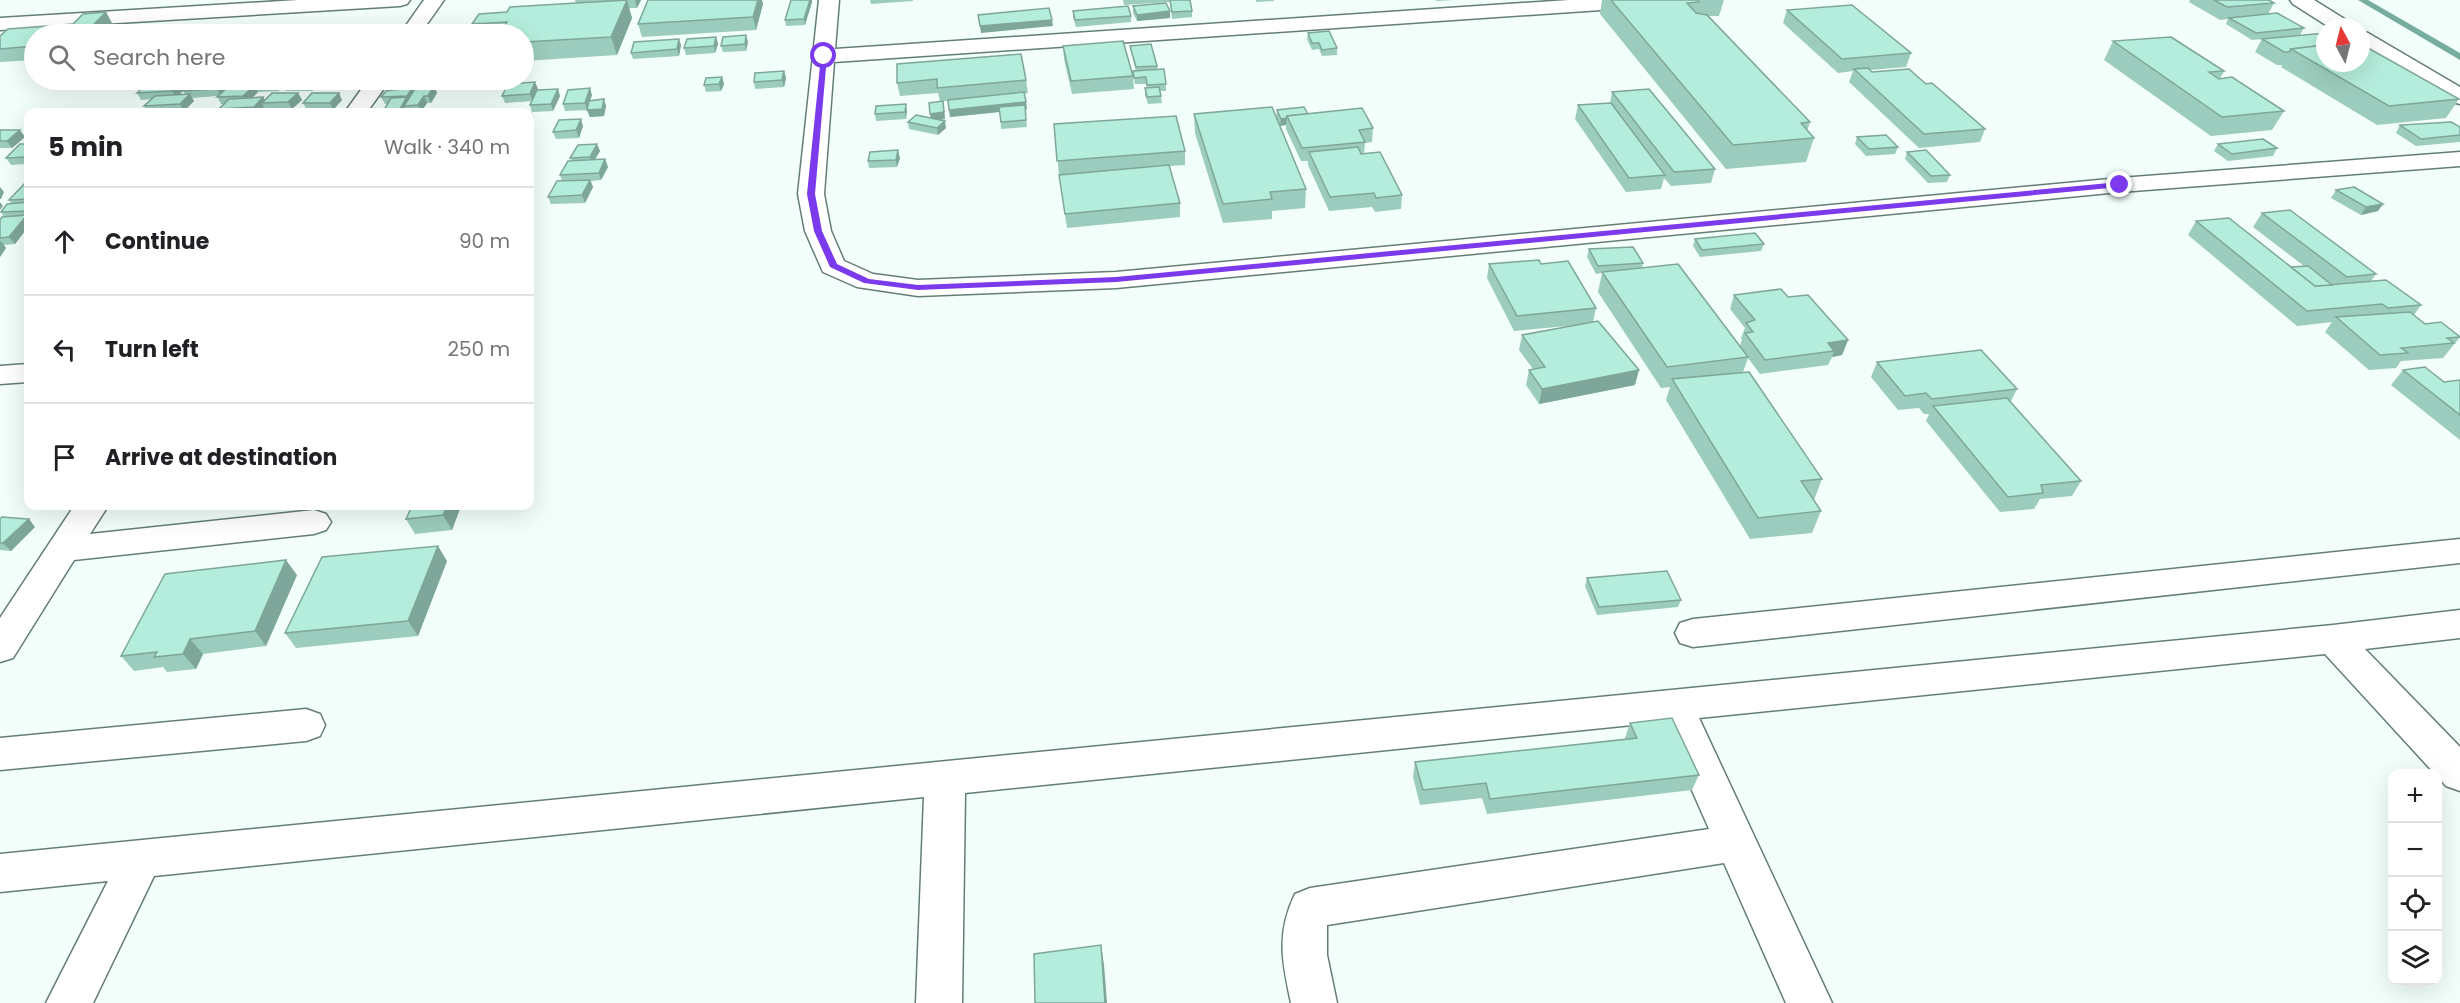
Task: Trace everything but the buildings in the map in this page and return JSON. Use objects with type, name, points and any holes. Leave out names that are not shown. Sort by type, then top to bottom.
[{"type":"street","points":[[34,24],[400,0]]},
{"type":"street","points":[[417,24],[434,0]]},
{"type":"street","points":[[829,0],[811,194],[818,231],[833,266],[867,281],[918,288],[1116,280],[2120,185],[2460,159]]},
{"type":"street","points":[[824,56],[1244,18],[1660,0]]},
{"type":"street","points":[[2300,0],[2329,18]]},
{"type":"street","points":[[3,26],[24,25]]},
{"type":"street","points":[[2370,42],[2460,97]]},
{"type":"street","points":[[359,108],[372,90]]},
{"type":"street","points":[[0,375],[24,373]]},
{"type":"street","points":[[0,648],[88,510]]},
{"type":"street","points":[[63,549],[314,522]]},
{"type":"street","points":[[1693,633],[2460,551]]},
{"type":"street","points":[[0,873],[2333,639],[2460,624]]},
{"type":"street","points":[[2333,639],[2460,774]]},
{"type":"street","points":[[1674,705],[1809,1003]]},
{"type":"street","points":[[0,754],[306,725]]},
{"type":"street","points":[[939,1003],[945,778]]},
{"type":"street","points":[[1314,1003],[1304,956],[1304,924],[1310,908],[1737,843]]},
{"type":"street","points":[[69,1003],[142,858]]},
{"type":"waterway","points":[[2362,0],[2460,57]]},
{"type":"route","points":[[824,56],[811,194],[818,231],[833,266],[867,281],[918,288],[1116,280],[2120,185]]}]
